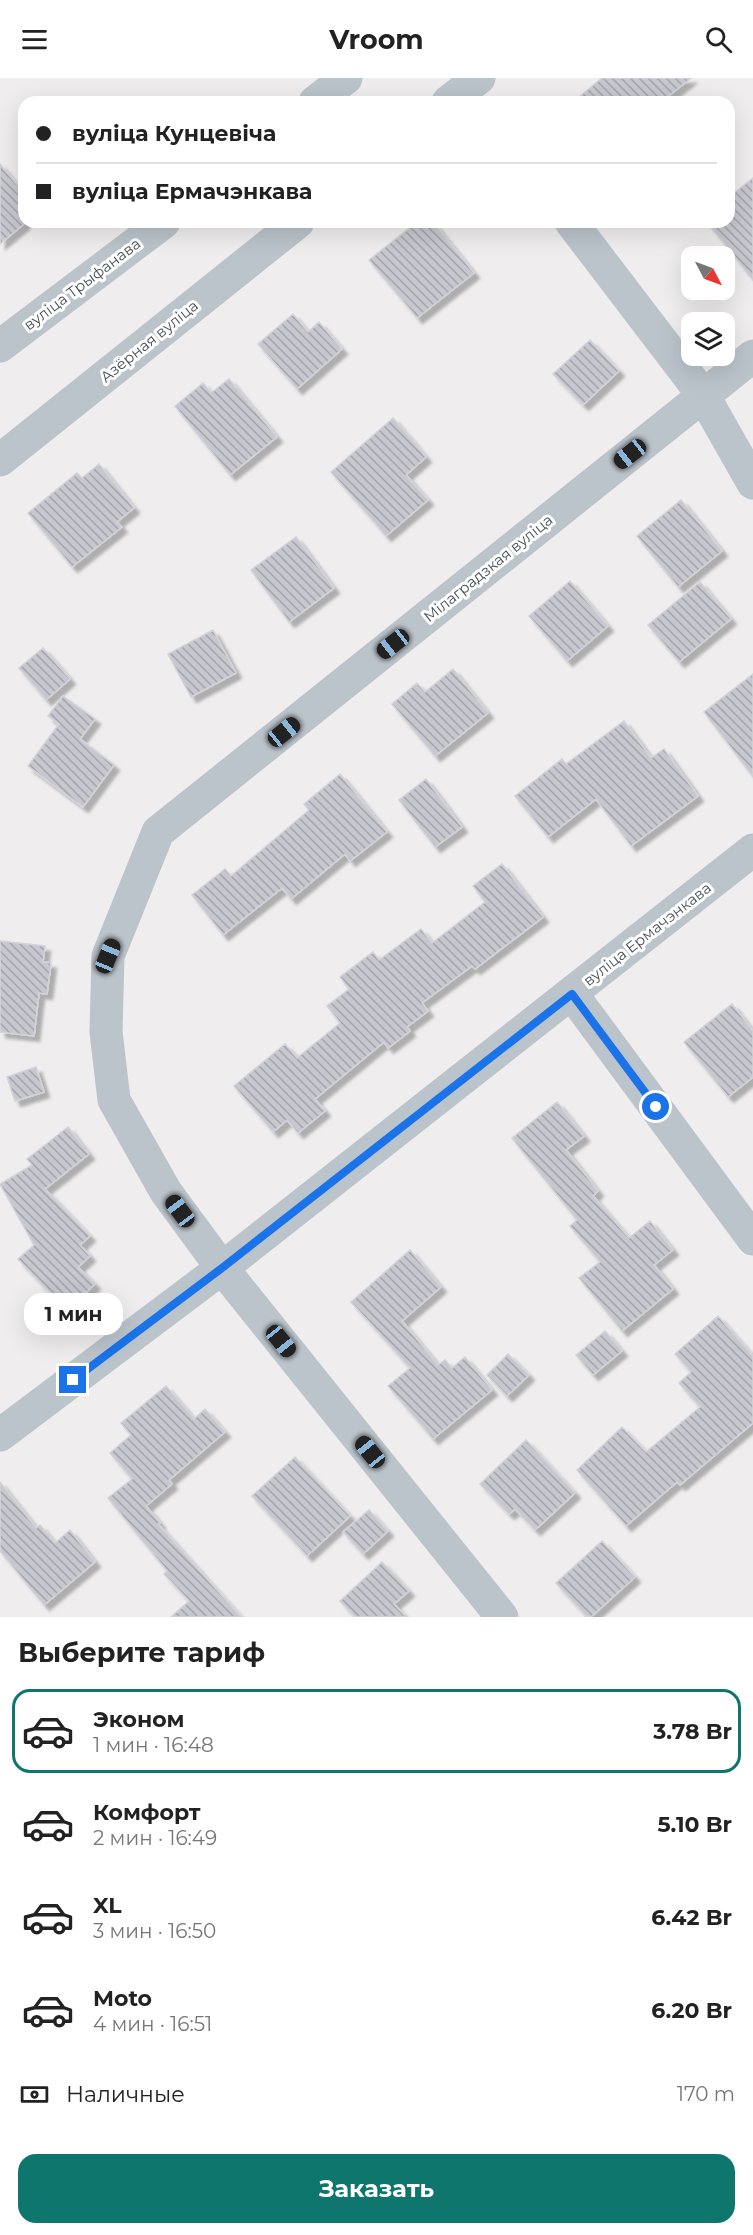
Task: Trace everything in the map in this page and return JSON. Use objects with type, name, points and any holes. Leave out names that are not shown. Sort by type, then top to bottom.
[{"type":"street","points":[[323,96],[346,78]]},
{"type":"street","name":"вуліца Трыфанава","points":[[0,346],[156,228]]},
{"type":"street","name":"Азёрная вуліца","points":[[0,460],[290,228]]},
{"type":"street","points":[[576,228],[703,395],[753,483]]},
{"type":"street","name":"Мілаградзкая вуліца","points":[[502,1617],[222,1268],[166,1192],[114,1100],[106,1032],[108,956],[158,832],[753,356]]},
{"type":"street","name":"вуліца Ермачэнкава","points":[[0,1436],[222,1268],[753,850]]},
{"type":"street","points":[[572,994],[753,1239]]},
{"type":"building","points":[[602,78],[691,78],[668,96],[580,96]]},
{"type":"building","points":[[0,164],[18,186],[19,228],[0,244]]},
{"type":"building","points":[[753,178],[753,280],[735,257],[735,246],[726,246],[712,228],[735,228],[735,192]]},
{"type":"building","points":[[409,228],[438,228],[474,273],[417,318],[369,260]]},
{"type":"building","points":[[293,314],[308,332],[319,322],[342,349],[297,389],[258,344]]},
{"type":"building","points":[[590,340],[619,371],[583,405],[553,374]]},
{"type":"building","points":[[229,379],[277,437],[230,475],[175,406],[203,383],[211,393]]},
{"type":"building","points":[[393,418],[426,457],[406,475],[428,500],[386,536],[331,472]]},
{"type":"building","points":[[99,464],[134,508],[117,522],[122,527],[72,567],[28,513],[77,473],[82,478]]},
{"type":"building","points":[[681,500],[722,551],[678,587],[637,536]]},
{"type":"building","points":[[296,537],[334,588],[289,622],[251,570]]},
{"type":"building","points":[[570,581],[608,626],[567,661],[529,616]]},
{"type":"building","points":[[700,582],[731,619],[679,662],[648,625]]},
{"type":"building","points":[[213,630],[236,673],[191,697],[168,654]]},
{"type":"building","points":[[43,648],[70,679],[46,700],[19,668]]},
{"type":"building","points":[[453,669],[488,713],[435,756],[392,704],[417,683],[425,692]]},
{"type":"building","points":[[753,674],[753,777],[704,712]]},
{"type":"building","points":[[63,696],[95,719],[80,739],[114,765],[83,807],[28,766],[59,724],[48,716]]},
{"type":"building","points":[[624,721],[651,758],[664,749],[698,796],[631,846],[596,799],[548,837],[515,796],[562,759],[566,764]]},
{"type":"building","points":[[340,774],[387,832],[350,861],[345,854],[291,899],[282,888],[223,935],[192,895],[225,869],[231,876],[309,810],[304,804]]},
{"type":"building","points":[[426,779],[462,827],[435,847],[399,800]]},
{"type":"building","points":[[502,864],[543,917],[475,969],[472,966],[422,1003],[428,1011],[407,1027],[410,1031],[388,1048],[384,1042],[315,1099],[325,1111],[298,1133],[287,1120],[273,1132],[234,1086],[285,1044],[297,1058],[340,1023],[327,1006],[349,989],[340,977],[373,952],[379,960],[421,929],[432,943],[485,902],[473,886]]},
{"type":"building","points":[[0,941],[45,946],[43,962],[51,963],[47,994],[39,993],[34,1036],[0,1032]]},
{"type":"building","points":[[732,1004],[753,1031],[753,1077],[728,1097],[684,1042]]},
{"type":"building","points":[[36,1067],[44,1092],[15,1101],[7,1077]]},
{"type":"building","points":[[557,1102],[584,1136],[566,1150],[598,1191],[593,1196],[629,1238],[650,1221],[673,1250],[654,1265],[673,1289],[622,1331],[579,1278],[600,1262],[570,1226],[577,1220],[512,1138]]},
{"type":"building","points":[[68,1127],[89,1154],[45,1189],[90,1236],[80,1245],[90,1256],[78,1267],[95,1284],[67,1311],[18,1259],[34,1245],[0,1184],[32,1165],[27,1159]]},
{"type":"building","points":[[410,1250],[441,1287],[402,1321],[438,1365],[445,1360],[452,1368],[465,1357],[492,1390],[433,1439],[388,1386],[410,1368],[351,1302]]},
{"type":"building","points":[[718,1316],[753,1356],[753,1423],[680,1485],[677,1482],[626,1526],[577,1470],[622,1427],[646,1452],[700,1407],[679,1383],[691,1372],[675,1354]]},
{"type":"building","points":[[605,1331],[622,1351],[593,1375],[576,1355]]},
{"type":"building","points":[[508,1354],[529,1375],[507,1396],[487,1375]]},
{"type":"building","points":[[166,1386],[194,1419],[205,1409],[225,1432],[169,1480],[172,1484],[146,1506],[160,1523],[158,1524],[241,1617],[171,1617],[189,1601],[164,1574],[167,1571],[108,1498],[132,1479],[110,1453],[131,1435],[121,1423]]},
{"type":"building","points":[[526,1440],[575,1493],[535,1530],[515,1509],[509,1514],[480,1484]]},
{"type":"building","points":[[295,1457],[350,1516],[307,1556],[252,1496]]},
{"type":"building","points":[[0,1482],[36,1528],[40,1525],[55,1543],[70,1530],[95,1562],[44,1605],[0,1551]]},
{"type":"building","points":[[369,1510],[388,1531],[363,1554],[343,1532]]},
{"type":"building","points":[[602,1541],[635,1577],[591,1617],[587,1617],[556,1583]]},
{"type":"building","points":[[382,1562],[409,1591],[394,1604],[406,1617],[355,1617],[340,1601]]},
{"type":"route","points":[[73,1380],[222,1268],[572,994],[656,1107]]}]
